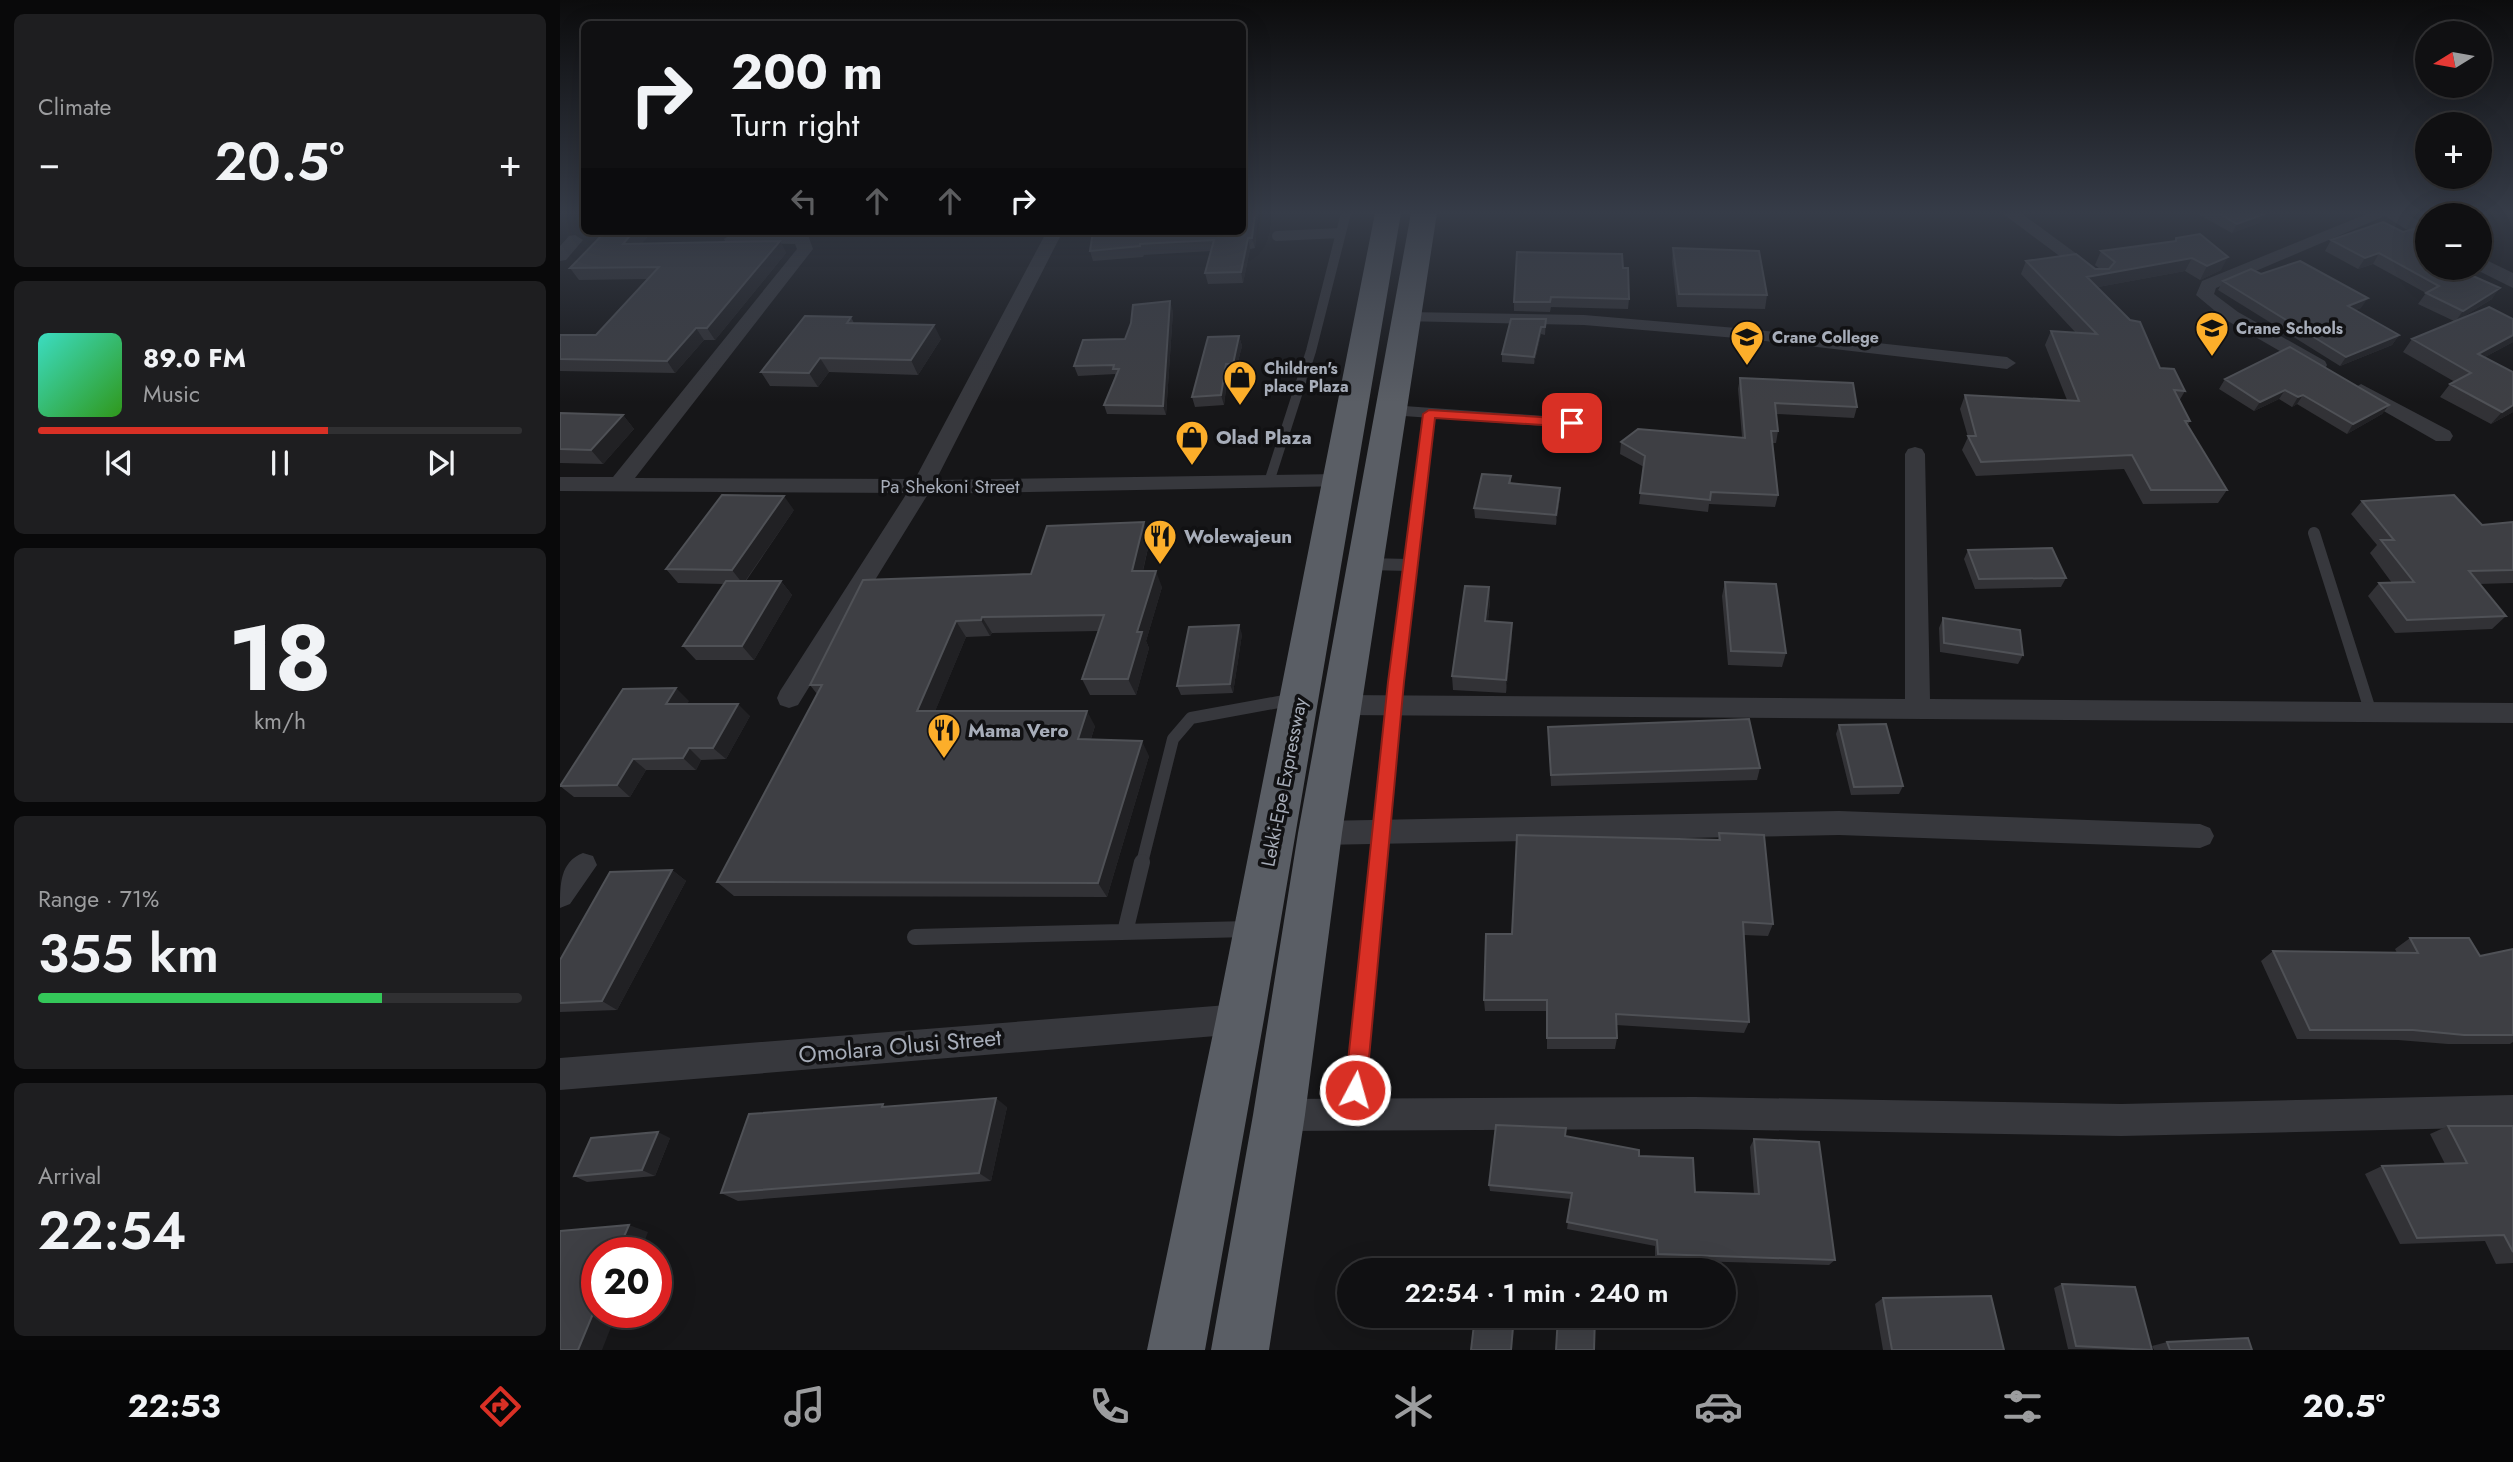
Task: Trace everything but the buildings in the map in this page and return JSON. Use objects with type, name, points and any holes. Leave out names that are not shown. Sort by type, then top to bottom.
[{"type":"highway","name":"Lekki-Epe Expressway","points":[[1175,1350],[1240,1018],[1377,276]]},
{"type":"highway","points":[[1240,1350],[1279,1115],[1320,833],[1366,564],[1409,412],[1407,317],[1414,276]]},
{"type":"street","points":[[618,485],[784,276]]},
{"type":"street","points":[[789,698],[922,486],[1032,276]]},
{"type":"street","points":[[2230,276],[2208,285],[2205,295],[2232,316],[2443,436]]},
{"type":"street","points":[[1407,317],[1598,321],[1748,334],[2007,363]]},
{"type":"street","points":[[1915,454],[1918,709]]},
{"type":"street","name":"Pa Shekoni Street","points":[[560,484],[922,486],[1340,481]]},
{"type":"street","points":[[1341,705],[2513,713]]},
{"type":"street","points":[[1320,833],[1839,823],[2200,836]]},
{"type":"street","points":[[560,895],[583,865]]},
{"type":"street","name":"Omolara Olusi Street","points":[[560,1074],[1240,1018]]},
{"type":"street","points":[[1279,1115],[1695,1113],[2121,1120],[2513,1111]]},
{"type":"lane","points":[[1269,482],[1311,351],[1329,276]]},
{"type":"lane","points":[[1353,1115],[1409,565],[1409,412],[1572,423]]},
{"type":"lane","points":[[2314,533],[2371,713]]},
{"type":"lane","points":[[1366,564],[1409,565]]},
{"type":"lane","points":[[1125,932],[1173,739],[1191,718],[1299,699]]},
{"type":"lane","points":[[915,937],[1256,929]]},
{"type":"place","name":"Crane Schools","points":[[2212,358]]},
{"type":"place","name":"Crane College","points":[[1747,367]]},
{"type":"place","name":"Children's place Plaza","points":[[1240,407]]},
{"type":"place","name":"Olad Plaza","points":[[1192,467]]},
{"type":"place","name":"Wolewajeun","points":[[1160,566]]},
{"type":"place","name":"Mama Vero","points":[[944,760]]},
{"type":"route","points":[[1355,1090],[1396,682],[1429,414],[1572,423]]}]
